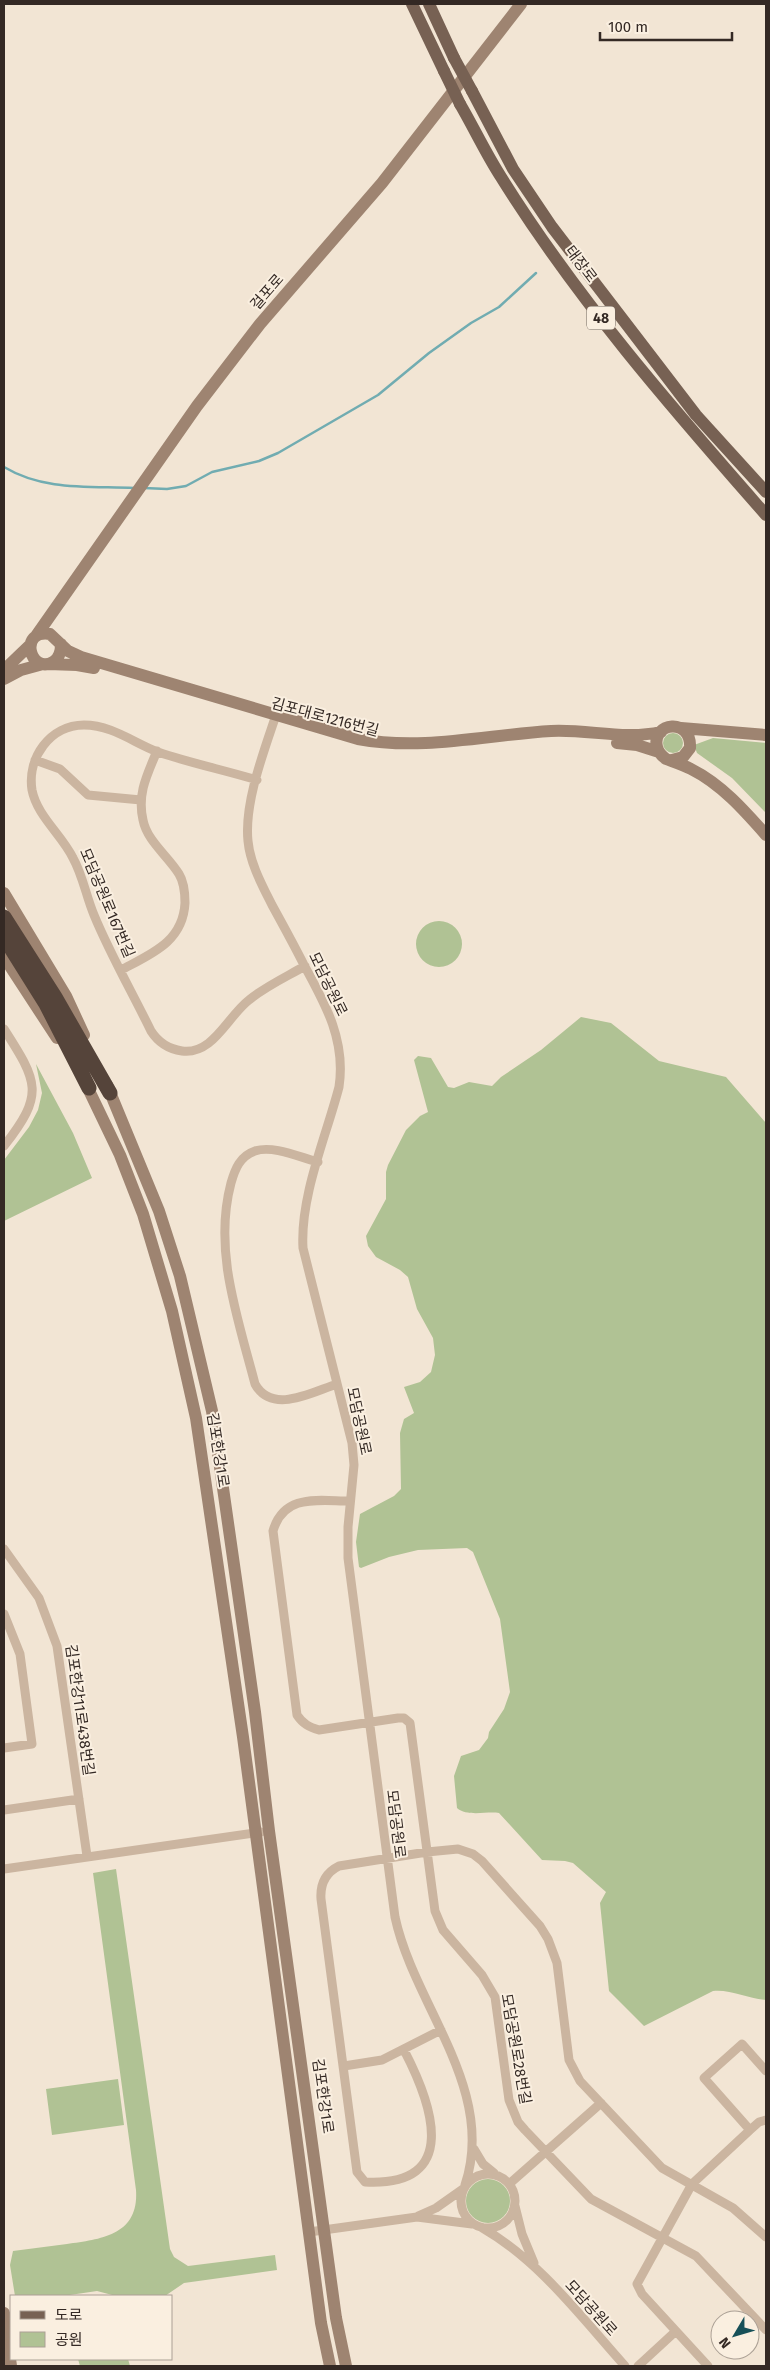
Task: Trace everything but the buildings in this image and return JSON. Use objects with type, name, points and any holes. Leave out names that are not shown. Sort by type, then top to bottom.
[{"type":"highway","points":[[4,917],[55,997],[110,1093]]},
{"type":"highway","points":[[4,937],[46,1004],[89,1088]]},
{"type":"main road","name":"태장로","points":[[412,4],[460,104],[500,176],[530,223],[678,415],[766,515]]},
{"type":"main road","name":"태장로","points":[[428,4],[454,58],[513,169],[552,228],[696,415],[766,492]]},
{"type":"street","name":"걸포로","points":[[33,640],[197,406],[248,340],[359,210],[521,4]]},
{"type":"street","points":[[33,640],[30,650],[34,659],[46,664],[53,662],[60,654],[58,640],[52,624],[52,612]]},
{"type":"street","points":[[4,670],[33,640],[45,633],[58,640]]},
{"type":"street","name":"김포대로1216번길","points":[[58,640],[81,656],[352,744],[381,750],[418,750],[568,738],[637,745],[659,752]]},
{"type":"street","name":"김포대로1216번길","points":[[4,679],[21,670],[46,664],[91,667],[275,718],[358,739],[399,745],[552,731],[633,736],[661,732]]},
{"type":"street","name":"모담공원로","points":[[275,718],[248,818],[250,853],[265,891],[330,1012],[338,1038],[341,1057],[338,1087],[303,1222],[303,1248],[354,1458],[348,1527],[348,1558],[395,1917],[401,1944],[461,2077],[474,2149]]},
{"type":"street","name":"모담공원로167번길","points":[[257,780],[157,751],[106,728],[79,725],[69,727],[52,737],[42,748],[35,760],[31,774],[34,798],[72,856],[94,915],[121,970],[156,1038],[168,1048],[186,1052],[210,1044],[229,1019],[250,999],[305,966]]},
{"type":"street","points":[[766,735],[670,726],[661,732],[656,741],[659,752],[667,759],[692,769],[718,787],[742,807],[766,835]]},
{"type":"street","points":[[680,728],[689,736],[689,747],[697,766],[744,805],[766,830]]},
{"type":"street","points":[[672,760],[679,760],[705,730]]},
{"type":"street","name":"모담공원로167번길","points":[[121,970],[168,944],[178,931],[185,906],[180,876],[147,831],[143,821],[141,800],[144,782],[157,751]]},
{"type":"street","points":[[35,760],[60,769],[88,795],[141,800]]},
{"type":"street","name":"김포한강1로","points":[[4,893],[66,996],[110,1093],[159,1211],[180,1276],[212,1411],[252,1684],[269,1831],[336,2318],[346,2366]]},
{"type":"street","name":"김포한강1로","points":[[4,957],[89,1088],[138,1199],[184,1360],[206,1474],[321,2323],[330,2366]]},
{"type":"street","points":[[4,1029],[29,1070],[32,1094],[23,1121],[4,1146]]},
{"type":"street","points":[[318,1162],[264,1149],[254,1151],[239,1162],[229,1193],[224,1248],[229,1281],[255,1384],[259,1392],[267,1398],[282,1401],[337,1384]]},
{"type":"street","name":"모담공원로28번길","points":[[350,1501],[299,1502],[290,1506],[276,1521],[273,1541],[297,1714],[302,1722],[310,1728],[319,1730],[398,1718],[404,1718],[410,1723],[432,1899],[444,1930],[482,1975],[495,1997],[506,2085],[513,2112],[525,2130],[590,2199],[702,2261],[766,2330]]},
{"type":"street","name":"김포한강11로438번길","points":[[4,1549],[39,1598],[54,1633],[60,1658],[86,1856]]},
{"type":"street","points":[[4,1614],[20,1654],[32,1744],[4,1748]]},
{"type":"street","name":"김포한강11로438번길","points":[[4,1810],[79,1799]]},
{"type":"street","points":[[4,1869],[269,1831]]},
{"type":"street","points":[[404,2050],[422,2089],[432,2144],[426,2161],[419,2169],[406,2178],[365,2182],[360,2178],[320,1890],[326,1875],[339,1866],[458,1849],[473,1854],[482,1861],[540,1926],[554,1951],[569,2060],[580,2080],[656,2163],[671,2174],[733,2208],[766,2236]]},
{"type":"street","points":[[344,2066],[376,2062],[404,2050],[441,2030]]},
{"type":"street","points":[[750,2130],[704,2078],[742,2044],[766,2071]]},
{"type":"street","points":[[509,2184],[601,2103]]},
{"type":"street","points":[[708,2366],[642,2294],[637,2284],[661,2237],[692,2184],[758,2122],[766,2120]]},
{"type":"street","points":[[474,2149],[483,2164],[509,2184],[513,2190],[522,2234],[536,2268]]},
{"type":"street","points":[[474,2149],[460,2202],[462,2210],[477,2226],[507,2242],[536,2268]]},
{"type":"street","points":[[309,2232],[417,2216],[436,2208],[479,2175],[496,2174]]},
{"type":"street","points":[[417,2216],[477,2226],[499,2226],[512,2214],[515,2205]]},
{"type":"street","name":"모담공원로","points":[[536,2268],[625,2366]]},
{"type":"street","points":[[4,2314],[10,2366]]},
{"type":"street","points":[[638,2366],[676,2331]]},
{"type":"street","points":[[4,2336],[10,2366]]},
{"type":"green space","points":[[673,733],[680,736],[683,743],[680,750],[673,753],[666,750],[663,743],[666,736]]},
{"type":"green space","points":[[713,738],[766,743],[766,813],[732,778],[697,753],[694,745]]},
{"type":"green space","points":[[434,921],[444,921],[458,931],[462,944],[458,957],[452,963],[444,967],[434,967],[420,957],[416,949],[416,939],[426,925]]},
{"type":"green space","points":[[581,1017],[611,1023],[659,1061],[726,1077],[766,1123],[766,2000],[726,1991],[713,1991],[644,2026],[609,1991],[600,1903],[606,1892],[573,1863],[542,1860],[499,1813],[472,1813],[461,1811],[457,1808],[454,1776],[461,1756],[479,1750],[504,1709],[510,1692],[500,1619],[473,1552],[467,1548],[418,1550],[389,1557],[361,1568],[359,1567],[356,1542],[360,1514],[394,1496],[401,1489],[400,1433],[404,1419],[414,1413],[404,1387],[420,1382],[431,1372],[435,1355],[433,1338],[417,1309],[408,1277],[400,1270],[376,1257],[368,1246],[366,1236],[386,1199],[386,1172],[388,1165],[406,1130],[420,1116],[428,1112],[414,1060],[418,1056],[431,1058],[448,1087],[454,1088],[469,1082],[492,1086],[501,1077],[541,1050]]},
{"type":"green space","points":[[36,1064],[73,1133],[92,1178],[4,1221],[4,1160],[29,1127],[38,1110],[42,1093]]},
{"type":"green space","points":[[116,1869],[170,2249],[174,2257],[188,2266],[275,2255],[277,2270],[184,2283],[166,2295],[112,2295],[97,2291],[70,2295],[15,2295],[10,2265],[13,2251],[105,2237],[125,2226],[131,2217],[135,2205],[136,2190],[93,1873]]},
{"type":"green space","points":[[118,2079],[124,2125],[52,2135],[46,2089]]},
{"type":"green space","points":[[484,2179],[492,2179],[504,2185],[510,2201],[504,2217],[492,2223],[484,2223],[472,2217],[466,2205],[466,2197],[472,2185]]},
{"type":"green space","points":[[78,2360],[128,2360],[130,2366],[80,2366]]},
{"type":"waterway","points":[[144,488],[167,489],[186,486],[212,472],[259,461],[278,453],[378,395],[429,353],[471,323],[499,307],[536,273]]},
{"type":"waterway","points":[[4,467],[19,475],[51,484],[134,488]]}]
